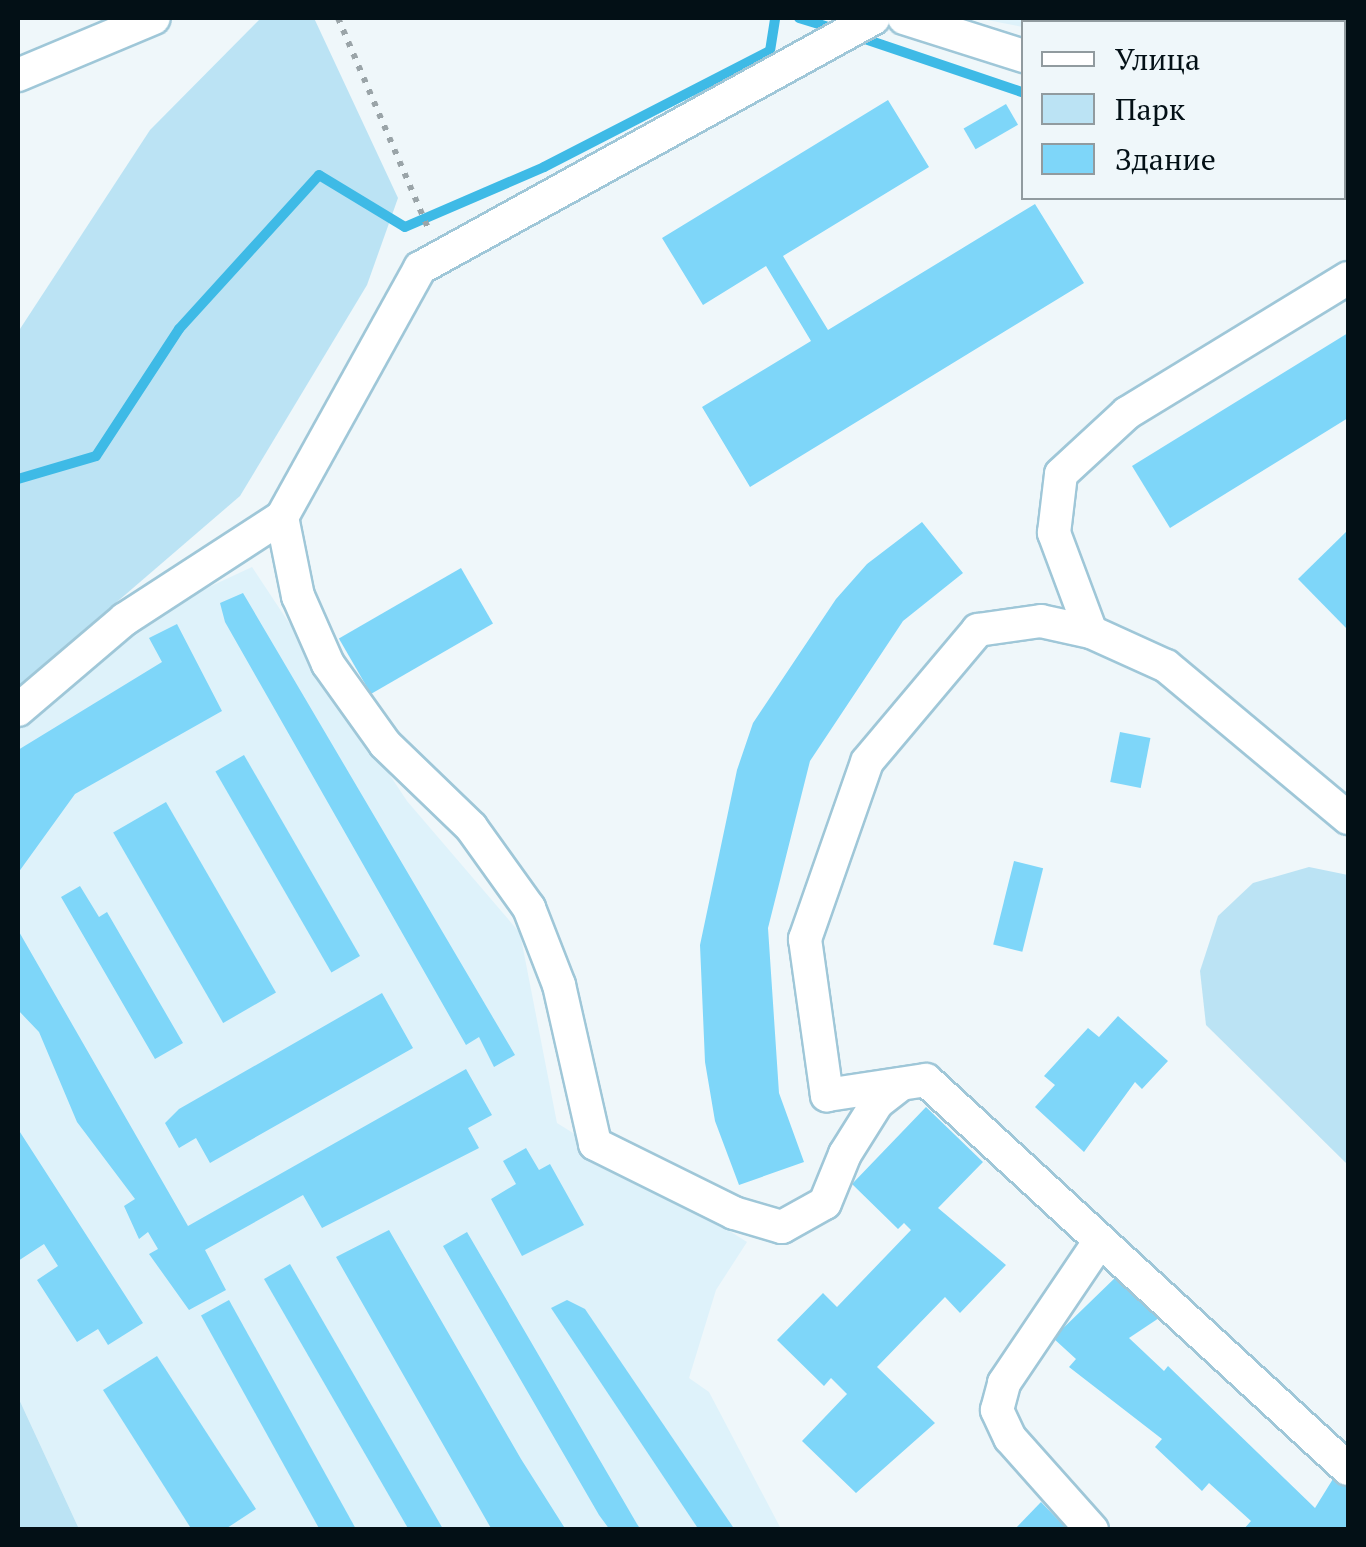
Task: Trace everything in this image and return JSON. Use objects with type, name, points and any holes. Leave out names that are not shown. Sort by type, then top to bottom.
[{"type":"street","points":[[18,75],[154,18]]},
{"type":"street","points":[[904,18],[1021,55]]},
{"type":"street","points":[[18,710],[125,619],[282,517],[420,268],[871,19]]},
{"type":"street","points":[[1091,632],[1054,533],[1061,474],[1127,413],[1348,278]]},
{"type":"street","points":[[282,517],[298,596],[328,664],[385,744],[471,827],[529,908],[559,985],[594,1144],[734,1213],[782,1227],[825,1203],[877,1103],[902,1084]]},
{"type":"street","points":[[1348,818],[1166,666],[1091,632],[1042,621],[978,630],[867,762],[805,939],[827,1095],[926,1080],[1348,1469]]},
{"type":"street","points":[[1092,1530],[1010,1438],[997,1410],[1004,1383],[1099,1242]]},
{"type":"path","points":[[338,18],[433,239]]},
{"type":"shaded area","points":[[977,18],[1348,18],[1348,44],[1346,20],[1021,20],[1021,27]]},
{"type":"shaded area","points":[[252,567],[407,801],[520,933],[557,1123],[747,1242],[716,1290],[689,1378],[709,1392],[781,1529],[79,1529],[18,1397],[18,728],[164,608]]},
{"type":"green space","points":[[261,18],[314,18],[398,198],[367,285],[240,496],[18,687],[18,332],[150,130]]},
{"type":"green space","points":[[1309,867],[1348,875],[1348,1165],[1206,1025],[1200,971],[1218,916],[1253,883]]},
{"type":"green space","points":[[18,1397],[30,1423],[79,1529],[18,1529]]},
{"type":"building","points":[[1102,18],[1348,18],[1348,32],[1346,20]]},
{"type":"building","points":[[888,100],[929,167],[783,256],[828,330],[1035,204],[1084,283],[750,487],[702,407],[811,341],[766,266],[703,305],[662,238]]},
{"type":"building","points":[[1006,104],[1018,125],[976,149],[964,128]]},
{"type":"building","points":[[1348,333],[1348,418],[1170,528],[1132,466]]},
{"type":"building","points":[[922,522],[963,573],[903,621],[810,761],[768,928],[779,1093],[804,1162],[739,1185],[715,1121],[705,1062],[700,945],[737,770],[753,723],[836,599],[867,564]]},
{"type":"building","points":[[1348,530],[1348,630],[1298,579]]},
{"type":"building","points":[[461,568],[493,623],[371,694],[339,638]]},
{"type":"building","points":[[243,593],[515,1055],[494,1067],[479,1037],[466,1045],[225,622],[220,603]]},
{"type":"building","points":[[177,624],[222,711],[75,794],[18,873],[18,750],[162,662],[149,638]]},
{"type":"building","points":[[1120,732],[1150,738],[1141,788],[1110,782]]},
{"type":"building","points":[[244,755],[360,956],[331,972],[215,772]]},
{"type":"building","points":[[166,802],[276,993],[223,1023],[113,832]]},
{"type":"building","points":[[1014,861],[1043,868],[1022,952],[993,944]]},
{"type":"building","points":[[80,886],[99,917],[107,912],[183,1043],[155,1059],[61,897]]},
{"type":"building","points":[[18,930],[188,1226],[466,1069],[492,1115],[468,1128],[479,1148],[322,1228],[303,1195],[205,1250],[226,1290],[189,1310],[149,1254],[158,1249],[148,1232],[139,1239],[124,1206],[135,1199],[77,1122],[39,1032],[18,1010]]},
{"type":"building","points":[[382,993],[413,1048],[210,1163],[196,1138],[179,1148],[165,1123],[179,1109]]},
{"type":"building","points":[[1118,1016],[1168,1061],[1142,1089],[1135,1082],[1084,1152],[1035,1107],[1055,1085],[1044,1076],[1088,1028],[1099,1037]]},
{"type":"building","points":[[926,1107],[983,1162],[938,1208],[1006,1265],[960,1313],[945,1297],[877,1367],[935,1423],[856,1493],[802,1441],[847,1394],[831,1378],[824,1386],[777,1340],[823,1293],[837,1307],[911,1230],[904,1223],[898,1229],[852,1184]]},
{"type":"building","points":[[18,1129],[143,1323],[108,1345],[98,1329],[77,1342],[37,1280],[58,1266],[44,1244],[18,1261]]},
{"type":"building","points":[[526,1148],[539,1170],[550,1164],[584,1225],[522,1256],[491,1199],[516,1184],[503,1161]]},
{"type":"building","points":[[389,1230],[566,1530],[492,1530],[336,1257]]},
{"type":"building","points":[[467,1232],[641,1530],[610,1530],[599,1515],[443,1246]]},
{"type":"building","points":[[290,1264],[443,1529],[409,1530],[264,1279]]},
{"type":"building","points":[[1120,1273],[1165,1314],[1129,1338],[1164,1371],[1168,1366],[1315,1508],[1336,1474],[1348,1485],[1348,1530],[1243,1530],[1251,1521],[1209,1483],[1202,1491],[1155,1447],[1162,1439],[1069,1367],[1076,1359],[1053,1338]]},
{"type":"building","points":[[229,1300],[356,1530],[320,1530],[201,1316]]},
{"type":"building","points":[[567,1300],[585,1309],[735,1530],[699,1530],[551,1308]]},
{"type":"building","points":[[157,1356],[256,1509],[224,1530],[192,1530],[103,1390]]},
{"type":"building","points":[[1041,1502],[1068,1530],[1014,1530]]},
{"type":"waterway","points":[[18,479],[96,456],[179,329],[319,175],[405,227],[544,167],[770,51],[775,18]]},
{"type":"waterway","points":[[799,18],[838,30]]},
{"type":"waterway","points":[[859,37],[1021,92]]}]
